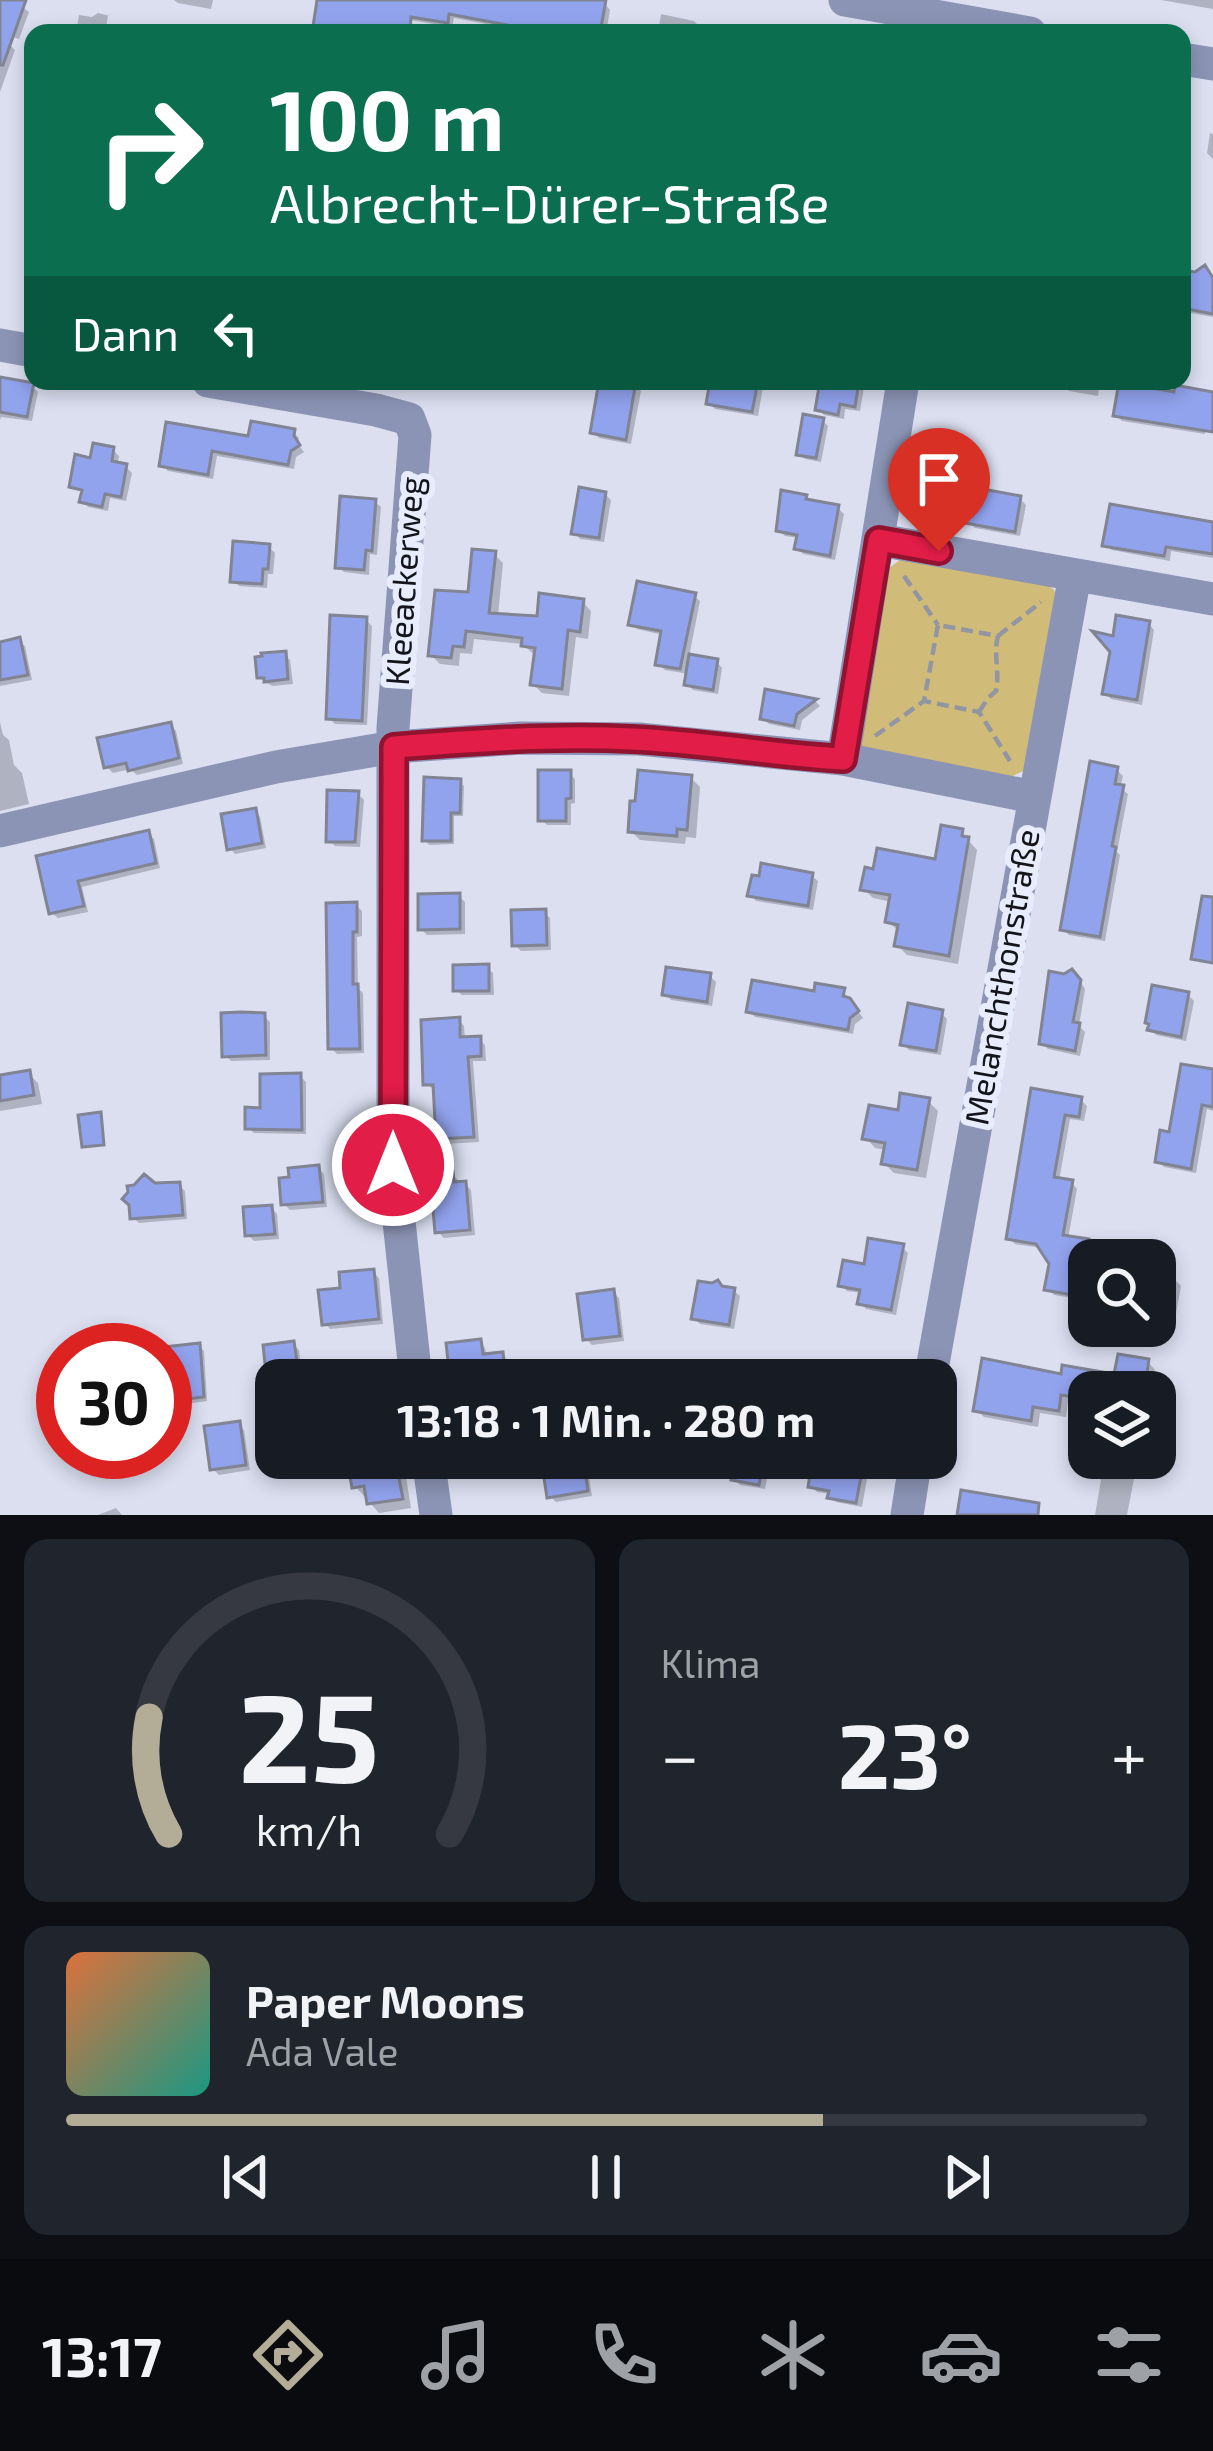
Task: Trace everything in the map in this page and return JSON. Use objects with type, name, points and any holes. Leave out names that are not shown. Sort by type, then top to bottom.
[{"type":"street","points":[[844,0],[966,18]]},
{"type":"street","name":"Kleeackerweg","points":[[260,390],[409,419],[415,435],[394,747],[393,1165],[414,1359]]},
{"type":"street","points":[[855,751],[888,554],[902,390]]},
{"type":"street","points":[[888,554],[1062,585],[1213,598]]},
{"type":"street","name":"Melanchthonstraße","points":[[933,1359],[1025,783],[1062,585]]},
{"type":"street","points":[[0,831],[276,767],[394,747],[520,738],[855,751],[1025,783]]},
{"type":"street","points":[[431,1479],[436,1515]]},
{"type":"street","points":[[908,1515],[913,1479]]},
{"type":"path","points":[[888,554],[938,625],[998,636]]},
{"type":"path","points":[[979,712],[996,691],[998,636],[1062,585]]},
{"type":"path","points":[[855,751],[924,701],[938,625]]},
{"type":"path","points":[[924,701],[979,712],[1025,783]]},
{"type":"shaded area","points":[[900,560],[1043,581],[1054,590],[1060,605],[1025,770],[1007,779],[864,751],[858,741],[889,568]]},
{"type":"building","points":[[0,0],[26,0],[3,65],[0,65]]},
{"type":"building","points":[[317,0],[606,0],[602,24],[502,24],[449,14],[448,23],[411,17],[411,24],[313,24]]},
{"type":"building","points":[[1205,265],[1213,278],[1213,314],[1191,310],[1191,271]]},
{"type":"building","points":[[0,377],[24,381],[24,390],[33,390],[27,417],[0,412]]},
{"type":"building","points":[[597,390],[634,390],[626,440],[590,433]]},
{"type":"building","points":[[708,390],[756,390],[752,412],[706,404]]},
{"type":"building","points":[[818,390],[858,390],[855,407],[840,404],[838,415],[815,410]]},
{"type":"building","points":[[1118,390],[1213,392],[1213,432],[1113,416]]},
{"type":"building","points":[[803,414],[824,418],[816,458],[796,455]]},
{"type":"building","points":[[251,421],[295,429],[300,445],[291,451],[288,465],[212,451],[208,475],[159,466],[166,422],[248,436]]},
{"type":"building","points":[[93,443],[114,447],[112,461],[127,464],[121,497],[105,494],[102,507],[79,502],[82,490],[69,487],[75,454],[90,458]]},
{"type":"building","points":[[579,487],[606,492],[599,538],[571,534]]},
{"type":"building","points":[[972,487],[1021,496],[1015,532],[965,523]]},
{"type":"building","points":[[781,490],[839,505],[830,556],[794,549],[797,535],[776,531]]},
{"type":"building","points":[[340,496],[376,499],[372,551],[366,550],[364,570],[335,568]]},
{"type":"building","points":[[1110,504],[1213,522],[1213,554],[1166,547],[1164,556],[1102,546]]},
{"type":"building","points":[[233,541],[270,544],[262,584],[230,582]]},
{"type":"building","points":[[472,549],[496,551],[489,613],[537,616],[539,593],[584,599],[580,632],[568,630],[562,689],[530,685],[535,648],[521,646],[522,638],[466,631],[464,647],[453,646],[451,658],[428,656],[435,590],[468,592]]},
{"type":"building","points":[[637,581],[696,593],[680,669],[655,665],[661,631],[628,625]]},
{"type":"building","points":[[330,615],[367,617],[362,721],[326,719]]},
{"type":"building","points":[[1116,615],[1150,621],[1137,700],[1102,694],[1110,652],[1092,631],[1113,636]]},
{"type":"building","points":[[20,637],[28,675],[0,680],[0,642]]},
{"type":"building","points":[[286,651],[288,679],[264,682],[257,678],[255,657]]},
{"type":"building","points":[[689,654],[718,659],[713,690],[684,685]]},
{"type":"building","points":[[765,689],[817,699],[797,714],[794,726],[760,719]]},
{"type":"building","points":[[171,722],[179,758],[128,771],[126,763],[104,768],[97,738]]},
{"type":"building","points":[[1090,761],[1118,767],[1115,784],[1124,785],[1100,937],[1060,930]]},
{"type":"building","points":[[538,770],[571,770],[566,821],[538,821]]},
{"type":"building","points":[[638,770],[692,775],[687,830],[677,829],[677,836],[628,832]]},
{"type":"building","points":[[424,777],[461,779],[460,813],[451,813],[451,841],[422,841]]},
{"type":"building","points":[[327,790],[359,791],[355,842],[326,842]]},
{"type":"building","points":[[256,808],[262,843],[227,850],[221,814]]},
{"type":"building","points":[[941,825],[963,829],[962,836],[969,837],[949,956],[894,946],[898,925],[885,922],[890,895],[860,890],[865,867],[873,869],[877,848],[935,859]]},
{"type":"building","points":[[149,830],[156,863],[78,881],[84,906],[49,914],[36,856]]},
{"type":"building","points":[[761,863],[813,873],[808,906],[747,896]]},
{"type":"building","points":[[460,893],[460,929],[418,930],[418,894]]},
{"type":"building","points":[[1202,896],[1213,897],[1213,963],[1191,959]]},
{"type":"building","points":[[357,902],[353,984],[358,984],[360,1049],[328,1049],[326,903]]},
{"type":"building","points":[[546,909],[547,945],[512,946],[511,910]]},
{"type":"building","points":[[489,964],[489,991],[453,991],[453,965]]},
{"type":"building","points":[[666,967],[711,973],[707,1002],[662,995]]},
{"type":"building","points":[[1072,969],[1081,980],[1073,1022],[1080,1023],[1075,1051],[1039,1044],[1049,971],[1064,974]]},
{"type":"building","points":[[752,980],[814,991],[815,983],[845,988],[843,996],[859,1011],[850,1018],[848,1030],[746,1012]]},
{"type":"building","points":[[1152,985],[1189,992],[1181,1037],[1147,1030]]},
{"type":"building","points":[[908,1003],[943,1010],[936,1051],[900,1045]]},
{"type":"building","points":[[221,1013],[265,1013],[266,1055],[222,1057]]},
{"type":"building","points":[[460,1017],[460,1037],[481,1036],[481,1056],[468,1057],[474,1137],[436,1139],[433,1085],[423,1085],[421,1020]]},
{"type":"building","points":[[1181,1064],[1213,1069],[1213,1107],[1202,1105],[1191,1169],[1155,1162],[1160,1130],[1169,1132]]},
{"type":"building","points":[[30,1070],[34,1095],[0,1101],[0,1075]]},
{"type":"building","points":[[301,1073],[302,1130],[245,1129],[245,1107],[260,1108],[260,1074]]},
{"type":"building","points":[[1031,1088],[1082,1097],[1079,1117],[1065,1115],[1054,1177],[1073,1180],[1063,1235],[1089,1239],[1068,1239],[1068,1294],[1044,1290],[1049,1264],[1036,1244],[1006,1239]]},
{"type":"building","points":[[900,1093],[930,1098],[917,1170],[881,1164],[885,1143],[862,1139],[869,1105],[898,1110]]},
{"type":"building","points":[[101,1112],[104,1145],[82,1147],[78,1115]]},
{"type":"building","points":[[319,1165],[323,1202],[281,1205],[279,1178],[289,1177],[288,1168]]},
{"type":"building","points":[[453,1171],[454,1182],[466,1181],[470,1230],[435,1233],[430,1173]]},
{"type":"building","points":[[144,1174],[155,1183],[180,1182],[183,1215],[130,1219],[129,1205],[122,1199],[127,1186]]},
{"type":"building","points":[[272,1205],[275,1234],[245,1236],[243,1207]]},
{"type":"building","points":[[868,1238],[904,1244],[891,1310],[857,1304],[860,1290],[838,1286],[843,1260],[864,1264]]},
{"type":"building","points":[[374,1269],[379,1319],[322,1325],[318,1290],[340,1288],[339,1272]]},
{"type":"building","points":[[718,1280],[722,1286],[735,1288],[729,1325],[691,1319],[698,1281]]},
{"type":"building","points":[[614,1289],[620,1336],[583,1340],[577,1294]]},
{"type":"building","points":[[481,1339],[483,1354],[503,1352],[504,1359],[448,1359],[446,1343]]},
{"type":"building","points":[[294,1341],[297,1359],[264,1359],[263,1345]]},
{"type":"building","points":[[200,1343],[204,1397],[192,1398],[192,1344]]},
{"type":"building","points":[[1118,1354],[1149,1359],[1147,1371],[1115,1371]]},
{"type":"building","points":[[982,1358],[1061,1374],[1062,1365],[1097,1371],[1068,1371],[1068,1396],[1061,1395],[1059,1411],[1033,1407],[1031,1421],[973,1411]]},
{"type":"building","points":[[240,1421],[246,1465],[210,1470],[204,1426]]},
{"type":"building","points":[[350,1479],[399,1479],[403,1499],[367,1504],[364,1486],[352,1488]]},
{"type":"building","points":[[544,1479],[586,1479],[588,1491],[547,1498]]},
{"type":"building","points":[[731,1479],[760,1479],[759,1485]]},
{"type":"building","points":[[809,1479],[860,1479],[856,1503],[827,1498],[829,1491],[808,1487]]},
{"type":"building","points":[[961,1490],[1039,1503],[1038,1515],[957,1515]]},
{"type":"route","points":[[393,1165],[394,747],[582,737],[843,759],[879,540],[939,551]]}]
